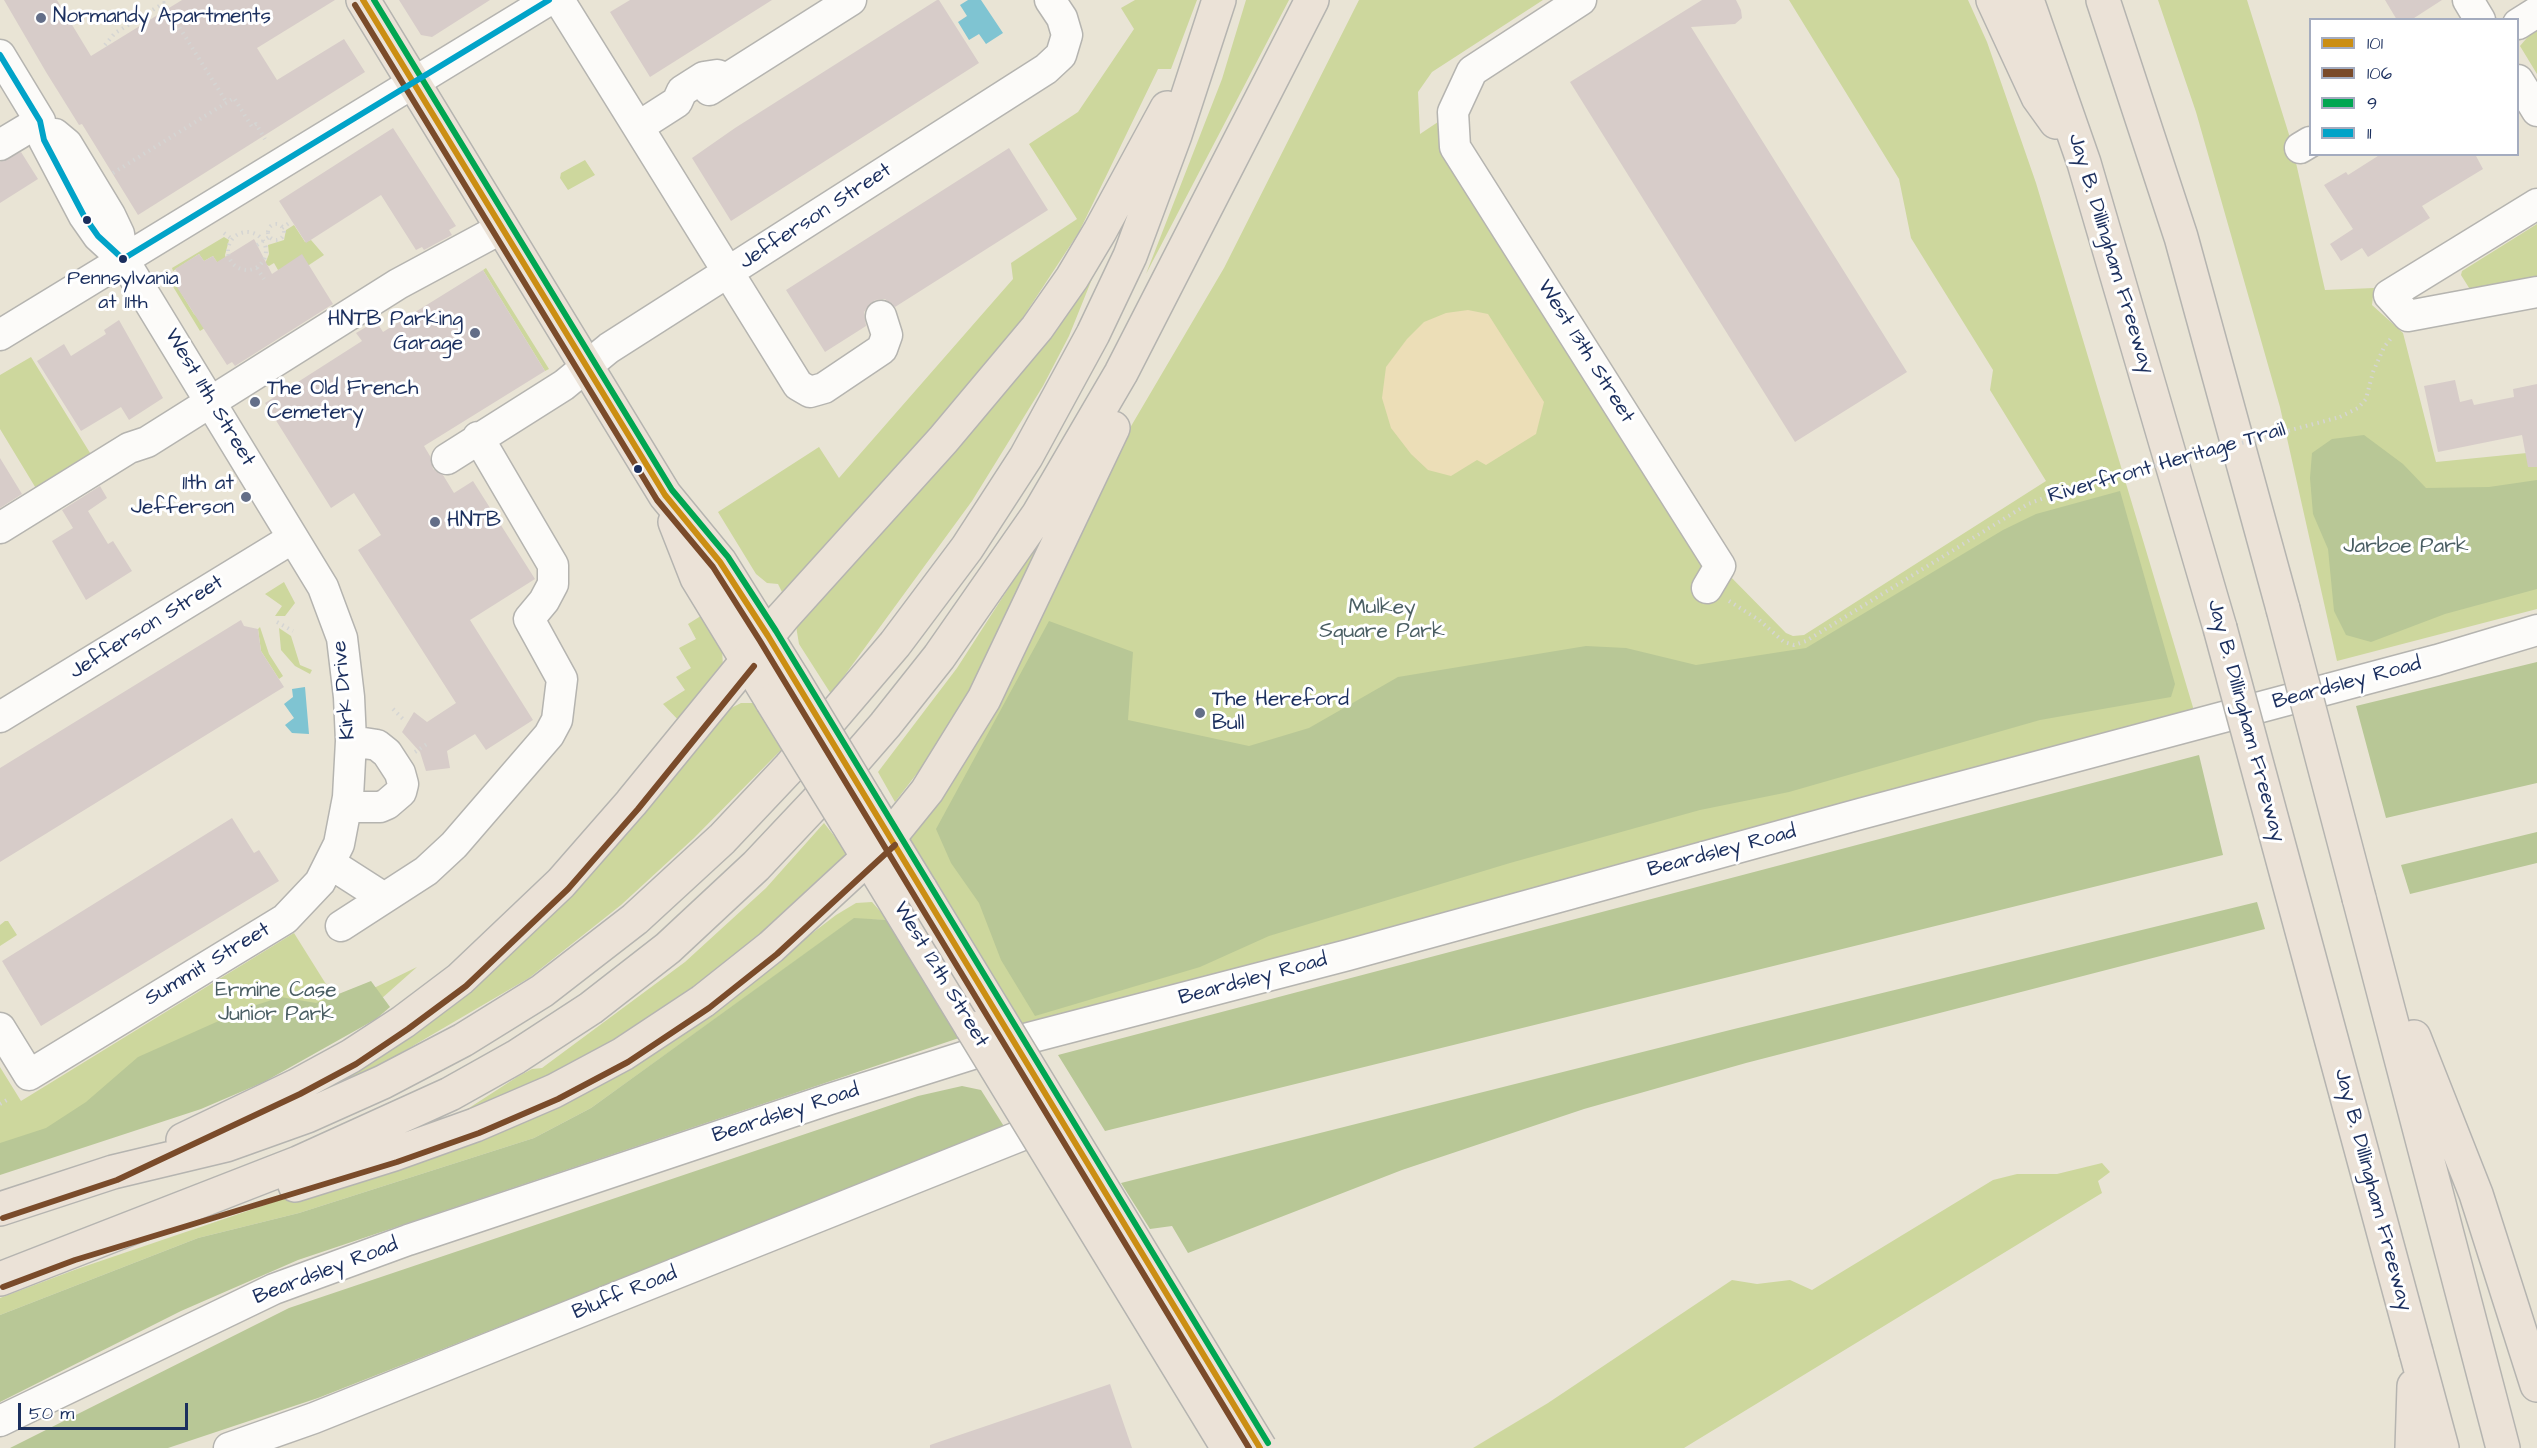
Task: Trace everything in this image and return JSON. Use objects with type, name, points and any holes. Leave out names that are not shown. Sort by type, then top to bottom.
[{"type":"main road","name":"West 12th Street","points":[[363,0],[665,495],[720,562],[768,636],[783,690],[878,848],[1260,1448]]},
{"type":"main road","points":[[0,1279],[298,1164],[450,1094],[516,1057],[591,1008],[668,948],[721,900],[789,833],[885,725],[939,657],[991,585],[1087,435],[1311,0]]},
{"type":"main road","points":[[1993,0],[2038,97],[2084,163]]},
{"type":"main road","name":"Jay B. Dillingham Freeway","points":[[2027,0],[2084,163],[2220,628],[2442,1448]]},
{"type":"main road","points":[[2096,0],[2111,32]]},
{"type":"main road","points":[[2103,0],[2111,32],[2181,237],[2283,609],[2503,1448]]},
{"type":"main road","points":[[113,1172],[287,1091],[342,1061],[403,1022],[460,979],[561,883],[631,803],[747,660],[943,440],[1037,328],[1072,278],[1100,231],[1216,9]]},
{"type":"main road","points":[[0,1209],[113,1172],[226,1145],[307,1116],[383,1082],[464,1040],[542,991],[635,919],[723,839],[790,767],[895,644],[967,548],[1026,458],[1093,334],[1130,256],[1154,194],[1216,9]]},
{"type":"main road","points":[[72,1251],[394,1154],[475,1125],[554,1091],[623,1054],[703,1001],[771,947],[878,848],[940,772],[984,699],[1142,367],[1237,146]]},
{"type":"main road","name":"West 12th Street","points":[[665,495],[697,578],[747,660],[783,690]]},
{"type":"main road","name":"West 12th Street","points":[[909,897],[1228,1448]]},
{"type":"main road","points":[[2359,898],[2476,1194],[2537,1385]]},
{"type":"main road","points":[[2412,1448],[2416,1352]]},
{"type":"street","points":[[0,335],[549,0]]},
{"type":"street","points":[[559,0],[798,385],[810,392],[824,388],[882,349],[887,335],[881,316]]},
{"type":"street","points":[[638,127],[677,102],[690,102],[851,0]]},
{"type":"street","name":"Jefferson Street","points":[[447,459],[478,437],[564,385],[609,348],[1046,69],[1061,55],[1067,35],[1062,18],[1050,0]]},
{"type":"street","name":"West 13th Street","points":[[1581,0],[1472,71],[1453,112],[1455,147],[1720,566],[1707,588]]},
{"type":"street","points":[[2468,0],[2479,18]]},
{"type":"street","points":[[2519,23],[2537,12]]},
{"type":"street","name":"West 11th Street","points":[[0,55],[40,121],[67,144],[98,195],[118,234],[123,259],[293,538]]},
{"type":"street","points":[[2519,83],[2537,111]]},
{"type":"street","points":[[0,145],[40,121]]},
{"type":"street","points":[[2537,204],[2389,295],[2408,316],[2537,292]]},
{"type":"street","points":[[0,528],[129,448],[147,442],[256,376],[398,284],[502,228]]},
{"type":"street","points":[[341,926],[426,871],[454,845],[549,735],[557,720],[562,679],[529,619],[553,584],[553,565],[478,437]]},
{"type":"street","name":"Jefferson Street","points":[[5,705],[293,538]]},
{"type":"street","name":"Kirk Drive","points":[[293,538],[323,587],[342,638],[351,741],[346,812]]},
{"type":"street","name":"Beardsley Road","points":[[0,1421],[285,1285],[441,1229],[819,1102],[998,1046],[1348,955],[1860,814],[2437,660],[2537,630]]},
{"type":"street","points":[[346,812],[387,804],[401,792],[403,784],[400,773],[387,753],[377,745],[351,741]]},
{"type":"street","name":"Summit Street","points":[[0,1028],[29,1074],[285,919],[320,882],[331,864],[346,812]]},
{"type":"street","points":[[331,864],[384,898]]},
{"type":"street","points":[[998,1046],[1244,1448]]},
{"type":"street","name":"Bluff Road","points":[[229,1448],[325,1414],[1020,1136]]},
{"type":"path","points":[[105,45],[115,33],[164,3],[226,103]]},
{"type":"path","points":[[105,178],[234,98],[252,127],[256,124],[265,139]]},
{"type":"path","points":[[269,237],[272,240],[280,239],[282,228],[292,221]]},
{"type":"path","points":[[257,245],[269,237],[272,226],[280,225],[282,228]]},
{"type":"path","points":[[248,231],[264,240],[266,256],[257,268],[242,270],[231,261],[228,250],[232,239],[239,233],[248,231]]},
{"type":"path","points":[[224,233],[232,239]]},
{"type":"path","points":[[231,261],[237,257]]},
{"type":"path","points":[[257,268],[264,279]]},
{"type":"path","name":"Riverfront Heritage Trail","points":[[1707,588],[1759,620],[1784,642],[1794,645],[1806,641],[2028,504],[2068,489],[2340,417],[2358,408],[2366,399],[2373,372],[2384,347],[2408,316]]},
{"type":"path","points":[[277,622],[293,631]]},
{"type":"path","points":[[393,710],[405,721]]},
{"type":"path","points":[[0,1104],[7,1100]]},
{"type":"green space","points":[[1135,0],[1197,0],[1171,69],[1158,69],[1079,232],[1016,328],[1018,336],[789,589],[782,592],[778,584],[767,583],[756,574],[718,512],[819,447],[839,478],[1013,279],[1011,263],[1077,219],[1029,144],[1078,112],[1134,29],[1121,8]]},
{"type":"green space","points":[[1246,0],[1289,0],[1146,274],[1222,79]]},
{"type":"green space","name":"Mulkey Square Park","points":[[1359,0],[1543,0],[1432,72],[1418,92],[1420,134],[1453,112],[1455,147],[1720,566],[1786,633],[1793,636],[1804,635],[2046,481],[1990,390],[1993,370],[1911,238],[1899,179],[1789,0],[1968,0],[1987,42],[2036,183],[2198,724],[1017,1050],[889,838],[1224,268]]},
{"type":"green space","name":"Jarboe Park","points":[[2158,0],[2247,0],[2291,141],[2325,290],[2374,288],[2372,305],[2403,333],[2436,462],[2537,452],[2537,609],[2337,661],[2280,407],[2196,112]]},
{"type":"green space","points":[[2537,26],[2537,74],[2520,46]]},
{"type":"green space","points":[[585,160],[595,175],[568,190],[560,178],[561,173]]},
{"type":"green space","points":[[2537,224],[2537,283],[2471,291],[2461,275],[2462,271]]},
{"type":"green space","points":[[294,225],[305,242],[311,240],[324,255],[309,265],[278,270],[274,263],[269,266],[265,264],[269,254],[268,245],[284,240],[286,230]]},
{"type":"green space","points":[[224,237],[229,240],[225,255],[233,287],[213,256],[204,261],[199,254],[173,271],[172,268]]},
{"type":"green space","points":[[486,268],[549,369],[545,371],[483,270]]},
{"type":"green space","points":[[1096,269],[1069,336],[1043,386],[972,501],[831,694],[799,644],[796,626]]},
{"type":"green space","points":[[172,278],[194,314],[208,326],[200,331],[169,280]]},
{"type":"green space","points":[[31,357],[95,461],[40,495],[0,429],[0,375]]},
{"type":"green space","points":[[2364,435],[2403,464],[2426,488],[2489,487],[2537,480],[2537,589],[2445,614],[2371,642],[2346,635],[2334,611],[2328,549],[2313,514],[2310,478],[2312,453],[2332,439]]},
{"type":"green space","points":[[2120,491],[2175,684],[2171,697],[2040,720],[1789,792],[1700,810],[1510,863],[1269,936],[1200,967],[1035,1016],[1001,960],[979,903],[951,863],[936,829],[1049,621],[1133,652],[1128,720],[1249,746],[1309,728],[1398,677],[1586,646],[1626,648],[1696,665],[1806,648],[2003,530],[2036,514]]},
{"type":"green space","points":[[1064,502],[988,665],[931,755],[895,802],[878,772],[957,668]]},
{"type":"green space","points":[[284,582],[295,603],[285,616],[275,616],[282,606],[265,594]]},
{"type":"green space","points":[[704,614],[722,648],[723,667],[681,723],[663,704],[685,690],[676,677],[691,668],[679,648],[696,639],[688,624]]},
{"type":"green space","points":[[260,627],[269,654],[283,676],[279,679],[261,651],[258,629]]},
{"type":"green space","points":[[279,628],[291,636],[300,665],[312,670],[310,674],[295,666],[281,650]]},
{"type":"green space","points":[[2537,662],[2537,783],[2386,818],[2356,706]]},
{"type":"green space","points":[[741,703],[754,703],[761,709],[784,747],[694,838],[621,905],[529,978],[358,1078],[283,1110],[361,1065],[729,709]]},
{"type":"green space","points":[[2199,755],[2223,855],[1105,1131],[1058,1055]]},
{"type":"green space","points":[[824,823],[846,851],[843,861],[795,913],[670,1005],[623,1035],[562,1070],[452,1119],[517,1077],[532,1069],[542,1068],[685,962],[766,888]]},
{"type":"green space","points":[[2537,832],[2537,863],[2410,894],[2401,865]]},
{"type":"green space","points":[[872,902],[888,920],[854,919],[591,1108],[534,1138],[299,1213],[198,1238],[0,1315],[0,1298],[77,1269],[359,1173],[708,1013],[836,915],[856,903]]},
{"type":"green space","points":[[2257,902],[2265,929],[1746,1063],[1584,1109],[1402,1170],[1188,1253],[1172,1226],[1150,1229],[1121,1183],[1734,1029]]},
{"type":"green space","points":[[854,918],[888,920],[959,1038],[298,1260],[181,1311],[0,1402],[0,1315],[198,1238],[299,1213],[534,1138],[591,1108]]},
{"type":"green space","points":[[8,921],[17,935],[0,946],[0,925]]},
{"type":"green space","name":"Ermine Case Junior Park","points":[[294,933],[339,1005],[417,967],[345,1031],[0,1161],[0,1067],[21,1101]]},
{"type":"green space","points":[[371,981],[390,1007],[376,1019],[264,1082],[201,1109],[0,1175],[0,1143],[46,1128],[86,1102],[138,1057],[250,1007],[281,997],[316,1003]]},
{"type":"green space","points":[[962,1086],[981,1090],[1005,1128],[318,1398],[168,1448],[10,1448],[289,1308],[918,1096]]},
{"type":"green space","points":[[2102,1163],[2110,1172],[2098,1181],[2102,1193],[1684,1448],[1473,1448],[1548,1403],[1732,1280],[1757,1284],[1790,1280],[1812,1290],[1993,1180],[2017,1174],[2057,1174]]},
{"type":"sand","points":[[1468,310],[1488,314],[1544,402],[1536,434],[1486,465],[1477,460],[1451,476],[1428,470],[1411,454],[1391,428],[1382,398],[1386,367],[1407,339],[1424,322],[1446,313]]},
{"type":"water","points":[[968,0],[981,0],[1003,33],[986,44],[979,34],[969,40],[958,22],[967,16],[960,5]]},
{"type":"water","points":[[305,687],[309,734],[292,733],[285,725],[294,718],[284,704],[293,697],[292,689]]},
{"type":"building","points":[[4,0],[57,0],[91,56],[182,0],[335,0],[257,48],[277,80],[344,39],[365,72],[138,215],[82,124],[79,125]]},
{"type":"building","points":[[399,0],[490,0],[432,37],[421,35]]},
{"type":"building","points":[[630,0],[772,0],[650,77],[610,12]]},
{"type":"building","points":[[937,0],[979,63],[731,221],[692,158],[735,128]]},
{"type":"building","points":[[1702,0],[1736,0],[1742,18],[1735,24],[1691,27],[1907,372],[1795,442],[1570,82]]},
{"type":"building","points":[[2385,0],[2442,0],[2414,18],[2396,18]]},
{"type":"building","points":[[393,128],[456,226],[449,230],[452,235],[424,250],[422,247],[416,250],[381,195],[306,243],[279,201]]},
{"type":"building","points":[[1009,148],[1048,210],[895,307],[885,299],[875,300],[864,312],[866,326],[825,352],[786,290]]},
{"type":"building","points":[[21,152],[38,179],[0,203],[0,162]]},
{"type":"building","points":[[2378,156],[2476,156],[2483,169],[2422,206],[2430,218],[2368,257],[2362,248],[2341,261],[2330,244],[2353,229],[2324,185],[2346,172],[2348,175]]},
{"type":"building","points":[[254,239],[272,274],[302,254],[333,304],[235,366],[232,362],[227,365],[173,281],[180,276],[175,269],[199,254],[204,261],[213,256],[217,262]]},
{"type":"building","name":"HNTB","points":[[483,270],[545,371],[424,446],[430,456],[433,469],[443,475],[454,493],[473,481],[535,579],[470,620],[533,720],[486,750],[475,734],[447,751],[450,768],[426,771],[420,752],[402,732],[414,712],[427,722],[456,703],[358,550],[381,535],[354,493],[331,508],[265,403],[362,341],[356,333],[376,321],[383,332]]},
{"type":"building","points":[[119,320],[163,398],[129,420],[121,407],[81,431],[37,361],[64,344],[71,356],[106,334],[104,330]]},
{"type":"building","points":[[2455,380],[2460,402],[2472,399],[2474,405],[2514,397],[2513,389],[2537,384],[2537,467],[2528,467],[2522,435],[2438,452],[2424,386]]},
{"type":"building","points":[[0,458],[22,494],[0,508]]},
{"type":"building","points":[[100,486],[107,498],[88,511],[108,544],[113,541],[132,571],[86,600],[52,541],[73,528],[62,510]]},
{"type":"building","points":[[241,620],[244,626],[258,629],[261,651],[284,687],[0,862],[0,768]]},
{"type":"building","points":[[232,818],[254,853],[259,850],[279,881],[41,1026],[2,961]]},
{"type":"building","points":[[1110,1384],[1132,1448],[930,1448],[930,1445]]},
{"type":"transit line","name":"101","points":[[363,0],[665,495],[720,562],[768,636],[1260,1448]]},
{"type":"transit line","name":"9","points":[[374,0],[672,490],[728,557],[776,631],[1268,1443]]},
{"type":"transit line","name":"11","points":[[0,55],[40,121],[44,140],[84,216],[98,236],[123,259],[549,0]]},
{"type":"transit line","name":"106","points":[[355,5],[657,500],[713,567],[760,641],[1249,1448]]},
{"type":"transit line","name":"106","points":[[3,1218],[117,1180],[300,1094],[356,1064],[408,1029],[466,986],[568,889],[638,809],[754,666]]},
{"type":"transit line","name":"106","points":[[3,1287],[75,1260],[397,1162],[479,1133],[558,1099],[628,1062],[709,1008],[777,954],[895,845]]},
{"type":"place","name":"Normandy Apartments","points":[[41,18]]},
{"type":"place","name":"Pennsylvania at 11th","points":[[123,259]]},
{"type":"place","name":"HNTB Parking Garage","points":[[475,333]]},
{"type":"place","name":"The Old French Cemetery","points":[[255,402]]},
{"type":"place","name":"11th at Jefferson","points":[[246,497]]},
{"type":"place","name":"HNTB","points":[[435,522]]},
{"type":"place","name":"The Hereford Bull","points":[[1200,713]]}]
